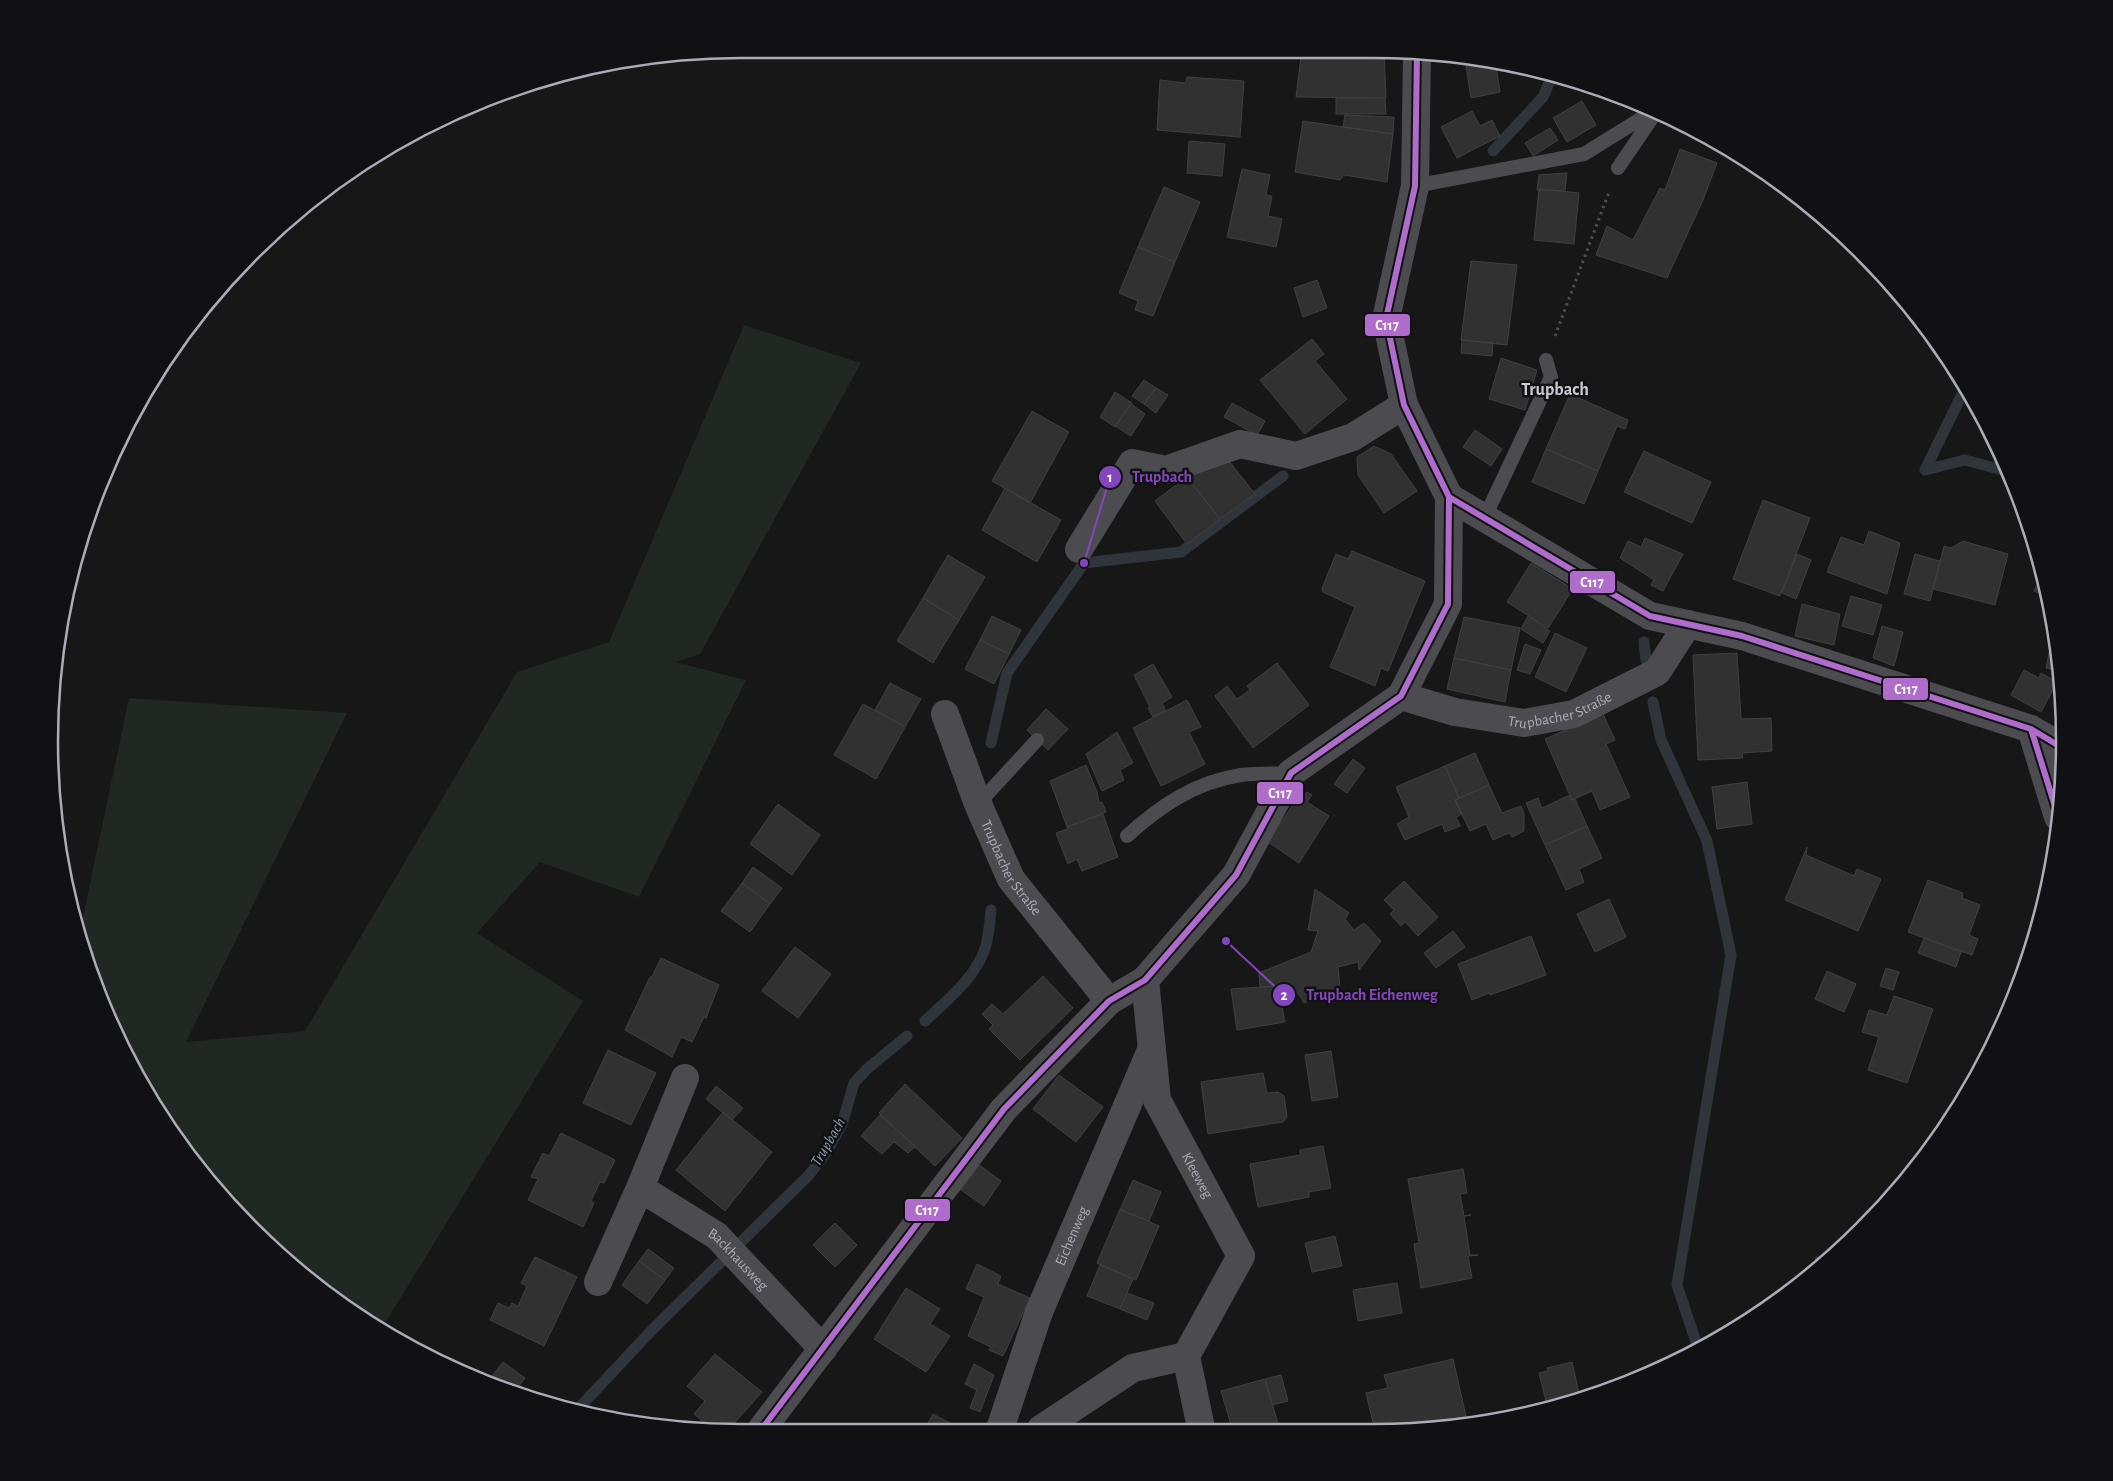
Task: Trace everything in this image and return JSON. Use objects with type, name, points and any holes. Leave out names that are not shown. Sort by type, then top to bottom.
[{"type":"street","points":[[766,1424],[1004,1109],[1108,1001],[1145,980],[1236,876],[1291,773],[1401,696],[1448,604],[1449,497],[1404,405],[1386,319],[1415,186],[1417,59]]},
{"type":"street","points":[[1079,549],[1132,463],[1166,470],[1240,444],[1296,456],[1353,437],[1404,405]]},
{"type":"street","points":[[1449,497],[1650,616],[1742,636],[2031,729],[2056,743]]},
{"type":"street","name":"Trupbacher Straße","points":[[1401,696],[1455,712],[1524,723],[1574,714],[1656,672],[1688,624]]},
{"type":"street","name":"Trupbacher Straße","points":[[945,714],[978,804],[1011,879],[1108,1001]]},
{"type":"street","points":[[2031,729],[2053,800]]},
{"type":"street","name":"Kleeweg","points":[[1145,980],[1157,1100],[1241,1256],[1186,1356]]},
{"type":"street","name":"Eichenweg","points":[[1002,1424],[1039,1312],[1152,1046]]},
{"type":"street","points":[[598,1282],[640,1188],[685,1078]]},
{"type":"street","name":"Backhausweg","points":[[640,1188],[717,1236],[823,1349]]},
{"type":"street","points":[[1049,1424],[1133,1368],[1186,1356],[1200,1424]]},
{"type":"lane","points":[[1415,186],[1584,154],[1648,116]]},
{"type":"lane","points":[[1618,168],[1652,117]]},
{"type":"lane","points":[[1485,518],[1551,377],[1546,360]]},
{"type":"lane","points":[[978,804],[1037,740]]},
{"type":"lane","points":[[1127,836],[1152,814],[1189,790],[1240,775],[1291,773]]},
{"type":"path","points":[[1546,360],[1618,168]]},
{"type":"shaded area","points":[[744,325],[861,363],[700,654],[675,662],[746,680],[639,897],[540,862],[477,933],[583,1001],[385,1323],[325,1282],[290,1254],[227,1191],[173,1120],[149,1082],[109,1002],[82,921],[129,698],[347,713],[186,1042],[305,1031],[517,672],[609,642]]},
{"type":"building","points":[[1301,58],[1384,58],[1386,98],[1296,97]]},
{"type":"building","points":[[1472,65],[1496,69],[1500,92],[1471,98],[1466,66]]},
{"type":"building","points":[[1187,77],[1244,81],[1240,137],[1157,130],[1160,80],[1186,83]]},
{"type":"building","points":[[1336,98],[1385,98],[1386,114],[1336,114]]},
{"type":"building","points":[[1582,101],[1596,125],[1567,142],[1553,118]]},
{"type":"building","points":[[1472,111],[1480,126],[1492,120],[1500,136],[1457,158],[1441,127]]},
{"type":"building","points":[[1345,115],[1394,117],[1393,134],[1343,127]]},
{"type":"building","points":[[1303,121],[1393,134],[1387,182],[1344,175],[1340,180],[1295,172]]},
{"type":"building","points":[[1550,128],[1558,140],[1533,156],[1525,143]]},
{"type":"building","points":[[1189,141],[1225,144],[1222,176],[1187,173]]},
{"type":"building","points":[[1680,149],[1717,163],[1703,200],[1667,278],[1596,255],[1607,226],[1633,240],[1660,188],[1665,190]]},
{"type":"building","points":[[1242,169],[1270,175],[1266,195],[1272,196],[1268,216],[1282,219],[1276,247],[1227,237]]},
{"type":"building","points":[[1567,173],[1565,191],[1537,190],[1539,175]]},
{"type":"building","points":[[1164,187],[1200,202],[1175,262],[1138,247]]},
{"type":"building","points":[[1539,189],[1579,193],[1574,244],[1534,240]]},
{"type":"building","points":[[1138,247],[1175,262],[1153,316],[1135,310],[1138,301],[1119,293]]},
{"type":"building","points":[[1471,261],[1517,265],[1507,345],[1461,340]]},
{"type":"building","points":[[1317,280],[1327,308],[1303,317],[1294,288]]},
{"type":"building","points":[[1312,339],[1324,354],[1315,361],[1347,399],[1305,434],[1260,380]]},
{"type":"building","points":[[1462,340],[1493,343],[1492,356],[1461,353]]},
{"type":"building","points":[[1501,358],[1537,370],[1525,410],[1489,399]]},
{"type":"building","points":[[1144,380],[1156,388],[1144,404],[1132,396]]},
{"type":"building","points":[[1156,388],[1168,395],[1156,413],[1144,404]]},
{"type":"building","points":[[1115,392],[1132,403],[1115,427],[1100,417]]},
{"type":"building","points":[[1570,394],[1628,420],[1625,429],[1617,426],[1598,471],[1546,449]]},
{"type":"building","points":[[1232,403],[1265,421],[1257,435],[1224,417]]},
{"type":"building","points":[[1131,404],[1145,414],[1131,436],[1115,426]]},
{"type":"building","points":[[1032,411],[1069,432],[1030,503],[992,481]]},
{"type":"building","points":[[1475,430],[1502,449],[1491,466],[1463,447]]},
{"type":"building","points":[[1374,446],[1391,454],[1417,491],[1384,513],[1358,475],[1357,457]]},
{"type":"building","points":[[1546,449],[1598,471],[1584,504],[1532,482]]},
{"type":"building","points":[[1644,451],[1711,482],[1692,523],[1624,492]]},
{"type":"building","points":[[1222,452],[1255,494],[1220,519],[1187,477]]},
{"type":"building","points":[[1187,477],[1220,519],[1187,544],[1155,501]]},
{"type":"building","points":[[1005,488],[1061,520],[1037,562],[982,530]]},
{"type":"building","points":[[1763,500],[1810,518],[1780,596],[1733,579]]},
{"type":"building","points":[[1869,531],[1900,543],[1887,594],[1827,572],[1841,537],[1864,545]]},
{"type":"building","points":[[1645,538],[1683,554],[1663,591],[1651,585],[1654,580],[1620,558],[1628,541],[1641,547]]},
{"type":"building","points":[[1963,541],[2008,554],[1995,605],[1933,589],[1944,546],[1951,548]]},
{"type":"building","points":[[1352,551],[1425,581],[1388,671],[1381,668],[1375,686],[1330,667],[1355,607],[1323,592],[1322,588],[1336,554],[1348,559]]},
{"type":"building","points":[[1797,554],[1811,560],[1796,599],[1782,593]]},
{"type":"building","points":[[1915,554],[1940,561],[1930,601],[1904,594]]},
{"type":"building","points":[[948,555],[985,577],[959,620],[923,598]]},
{"type":"building","points":[[1531,563],[1573,589],[1548,628],[1507,602]]},
{"type":"building","points":[[2037,585],[2039,593],[2034,591]]},
{"type":"building","points":[[1851,596],[1882,605],[1873,635],[1842,626]]},
{"type":"building","points":[[923,598],[959,620],[933,663],[897,641]]},
{"type":"building","points":[[1802,604],[1840,614],[1834,645],[1795,636]]},
{"type":"building","points":[[992,616],[1021,630],[1009,654],[980,640]]},
{"type":"building","points":[[1528,616],[1550,631],[1543,643],[1521,629]]},
{"type":"building","points":[[1464,617],[1520,628],[1511,670],[1454,658]]},
{"type":"building","points":[[1882,626],[1903,632],[1894,666],[1873,658]]},
{"type":"building","points":[[1555,633],[1587,648],[1566,692],[1535,677]]},
{"type":"building","points":[[980,640],[1009,654],[994,684],[965,669]]},
{"type":"building","points":[[1525,644],[1541,650],[1530,674],[1517,670]]},
{"type":"building","points":[[2050,649],[2052,669],[2046,668]]},
{"type":"building","points":[[1737,653],[1741,719],[1771,718],[1772,751],[1742,753],[1743,758],[1698,760],[1693,655]]},
{"type":"building","points":[[1454,658],[1511,670],[1505,702],[1447,689]]},
{"type":"building","points":[[1277,663],[1309,705],[1253,748],[1215,696],[1227,686],[1237,699],[1250,690],[1247,686]]},
{"type":"building","points":[[1153,664],[1172,697],[1162,703],[1166,711],[1153,717],[1134,675]]},
{"type":"building","points":[[2024,670],[2039,678],[2041,673],[2053,679],[2053,689],[2041,712],[2011,695]]},
{"type":"building","points":[[890,683],[921,699],[905,727],[875,710]]},
{"type":"building","points":[[1187,700],[1201,727],[1189,732],[1205,764],[1161,786],[1133,728]]},
{"type":"building","points":[[863,704],[905,727],[876,779],[834,755]]},
{"type":"building","points":[[1046,709],[1068,729],[1048,750],[1027,730]]},
{"type":"building","points":[[1603,714],[1615,740],[1606,744],[1630,797],[1600,810],[1592,791],[1572,800],[1545,739]]},
{"type":"building","points":[[1117,732],[1133,763],[1120,770],[1124,780],[1102,791],[1086,754]]},
{"type":"building","points":[[1475,753],[1489,785],[1459,798],[1445,766]]},
{"type":"building","points":[[1353,759],[1365,768],[1347,793],[1334,784]]},
{"type":"building","points":[[1086,765],[1097,792],[1099,803],[1102,802],[1106,812],[1067,827],[1050,781]]},
{"type":"building","points":[[1445,766],[1459,798],[1455,800],[1462,814],[1456,817],[1460,826],[1445,832],[1442,824],[1405,840],[1397,824],[1409,817],[1396,787]]},
{"type":"building","points":[[1747,782],[1752,824],[1717,829],[1712,787]]},
{"type":"building","points":[[1489,785],[1502,813],[1521,806],[1524,814],[1524,831],[1512,837],[1509,833],[1493,840],[1486,824],[1470,831],[1455,800]]},
{"type":"building","points":[[1307,792],[1312,795],[1307,802],[1329,816],[1299,863],[1268,842],[1298,797],[1302,799]]},
{"type":"building","points":[[1570,795],[1572,800],[1575,799],[1587,826],[1545,845],[1526,803],[1538,798],[1542,808]]},
{"type":"building","points":[[778,804],[820,835],[792,875],[750,844]]},
{"type":"building","points":[[1103,814],[1118,857],[1082,871],[1077,859],[1068,864],[1056,833]]},
{"type":"building","points":[[1587,826],[1602,858],[1579,869],[1584,882],[1566,890],[1545,845]]},
{"type":"building","points":[[1807,847],[1806,855],[1854,876],[1857,869],[1881,879],[1858,931],[1785,900]]},
{"type":"building","points":[[753,867],[782,888],[770,904],[742,883]]},
{"type":"building","points":[[1928,880],[1963,893],[1962,898],[1980,905],[1969,935],[1978,939],[1972,955],[1908,932]]},
{"type":"building","points":[[1404,881],[1438,917],[1418,936],[1405,922],[1401,926],[1390,914],[1394,910],[1384,900]]},
{"type":"building","points":[[742,883],[770,904],[750,932],[721,911]]},
{"type":"building","points":[[1315,889],[1349,913],[1345,919],[1354,930],[1364,923],[1381,941],[1359,970],[1358,962],[1338,967],[1340,989],[1304,1003],[1298,993],[1281,1002],[1278,986],[1260,987],[1259,973],[1311,952],[1318,931],[1308,930]]},
{"type":"building","points":[[1609,899],[1626,937],[1595,952],[1577,914]]},
{"type":"building","points":[[1453,931],[1465,947],[1436,968],[1424,953]]},
{"type":"building","points":[[1531,936],[1546,975],[1472,1000],[1458,964]]},
{"type":"building","points":[[1924,938],[1961,952],[1956,967],[1918,953]]},
{"type":"building","points":[[795,947],[831,974],[798,1018],[762,991]]},
{"type":"building","points":[[661,958],[719,985],[706,1018],[704,1017],[692,1042],[681,1037],[672,1057],[625,1030]]},
{"type":"building","points":[[1886,968],[1899,972],[1893,990],[1880,986]]},
{"type":"building","points":[[1827,971],[1856,984],[1844,1012],[1815,999]]},
{"type":"building","points":[[1043,976],[1073,1008],[1020,1060],[989,1029],[993,1025],[982,1014],[992,1004],[1003,1014]]},
{"type":"building","points":[[1278,986],[1285,1022],[1237,1030],[1231,989]]},
{"type":"building","points":[[1894,996],[1933,1009],[1907,1083],[1868,1070],[1879,1037],[1862,1032],[1869,1010],[1887,1015]]},
{"type":"building","points":[[608,1050],[656,1073],[631,1125],[583,1103]]},
{"type":"building","points":[[1331,1051],[1338,1097],[1312,1101],[1305,1055]]},
{"type":"building","points":[[1263,1073],[1267,1093],[1278,1092],[1284,1096],[1287,1117],[1283,1122],[1208,1134],[1201,1082]]},
{"type":"building","points":[[1059,1075],[1103,1107],[1076,1142],[1033,1109]]},
{"type":"building","points":[[905,1084],[962,1138],[935,1166],[879,1113]]},
{"type":"building","points":[[716,1086],[743,1108],[732,1120],[706,1099]]},
{"type":"building","points":[[723,1112],[772,1152],[725,1211],[676,1170]]},
{"type":"building","points":[[880,1115],[915,1147],[908,1153],[894,1142],[882,1154],[861,1136]]},
{"type":"building","points":[[561,1133],[615,1160],[604,1183],[600,1182],[591,1201],[594,1203],[583,1227],[528,1200],[538,1179],[531,1177],[543,1153],[549,1156]]},
{"type":"building","points":[[1323,1146],[1331,1188],[1309,1192],[1309,1197],[1258,1207],[1250,1164],[1300,1155],[1300,1150]]},
{"type":"building","points":[[979,1165],[1001,1181],[984,1206],[961,1190]]},
{"type":"building","points":[[1463,1169],[1467,1193],[1460,1194],[1470,1255],[1478,1255],[1468,1256],[1472,1278],[1421,1288],[1414,1244],[1419,1243],[1408,1179]]},
{"type":"building","points":[[1133,1180],[1161,1192],[1149,1221],[1120,1210]]},
{"type":"building","points":[[1120,1209],[1159,1226],[1136,1280],[1097,1263]]},
{"type":"building","points":[[835,1223],[857,1245],[835,1267],[813,1245]]},
{"type":"building","points":[[1335,1236],[1342,1266],[1312,1272],[1305,1243]]},
{"type":"building","points":[[648,1249],[674,1268],[665,1280],[639,1261]]},
{"type":"building","points":[[535,1257],[577,1277],[544,1346],[490,1320],[498,1303],[509,1308],[512,1303],[518,1306],[527,1286],[521,1283]]},
{"type":"building","points":[[639,1261],[665,1280],[647,1304],[622,1285]]},
{"type":"building","points":[[977,1264],[1001,1276],[998,1284],[1030,1298],[1003,1356],[989,1350],[991,1347],[968,1336],[984,1297],[966,1289]]},
{"type":"building","points":[[1100,1265],[1133,1279],[1120,1309],[1087,1296]]},
{"type":"building","points":[[1397,1283],[1402,1313],[1358,1321],[1353,1290]]},
{"type":"building","points":[[906,1288],[940,1309],[930,1324],[950,1336],[926,1372],[874,1339]]},
{"type":"building","points":[[1127,1293],[1154,1303],[1147,1320],[1120,1309]]},
{"type":"building","points":[[715,1354],[762,1392],[734,1424],[704,1422],[694,1414],[705,1401],[687,1386]]},
{"type":"building","points":[[1453,1359],[1466,1417],[1373,1424],[1366,1393],[1388,1388],[1384,1375]]},
{"type":"building","points":[[503,1362],[525,1378],[519,1386],[492,1376]]},
{"type":"building","points":[[1572,1362],[1578,1391],[1546,1401],[1539,1373],[1548,1371],[1547,1368]]},
{"type":"building","points":[[974,1364],[994,1375],[980,1412],[970,1408],[977,1390],[965,1384]]},
{"type":"building","points":[[1281,1375],[1288,1401],[1272,1405],[1265,1379]]},
{"type":"building","points":[[1265,1379],[1278,1424],[1231,1424],[1221,1391]]},
{"type":"building","points":[[933,1414],[952,1424],[928,1424]]},
{"type":"waterway","name":"Trupbach","points":[[1493,151],[1543,97],[1550,81]]},
{"type":"waterway","points":[[1962,395],[1925,470],[1965,460],[1999,469]]},
{"type":"waterway","name":"Trupbach","points":[[991,743],[1007,673],[1084,563],[1181,552],[1283,476]]},
{"type":"waterway","points":[[1644,642],[1646,660]]},
{"type":"waterway","points":[[1653,702],[1661,740],[1707,841],[1731,955],[1677,1285],[1696,1342]]},
{"type":"waterway","name":"Trupbach","points":[[925,1021],[961,987],[976,967],[986,945],[991,910]]},
{"type":"waterway","name":"Trupbach","points":[[740,1243],[809,1175],[828,1150],[842,1124],[854,1083],[867,1069],[907,1036]]},
{"type":"waterway","name":"Trupbach","points":[[582,1404],[653,1329],[723,1260]]},
{"type":"transit line","name":"C117","points":[[766,1424],[1004,1109],[1109,1001],[1145,980],[1236,875],[1291,773],[1401,696],[1448,604],[1449,497],[1404,405],[1386,319],[1415,186],[1417,59]]},
{"type":"transit line","name":"C117","points":[[1449,497],[1650,616],[1742,636],[2031,729],[2056,744]]},
{"type":"transit line","name":"C117","points":[[2031,729],[2053,799]]},
{"type":"place","name":"Trupbach","points":[[1084,563]]},
{"type":"place","name":"Trupbach Eichenweg","points":[[1226,941]]},
{"type":"district","name":"Trupbach","points":[[1555,390]]}]
